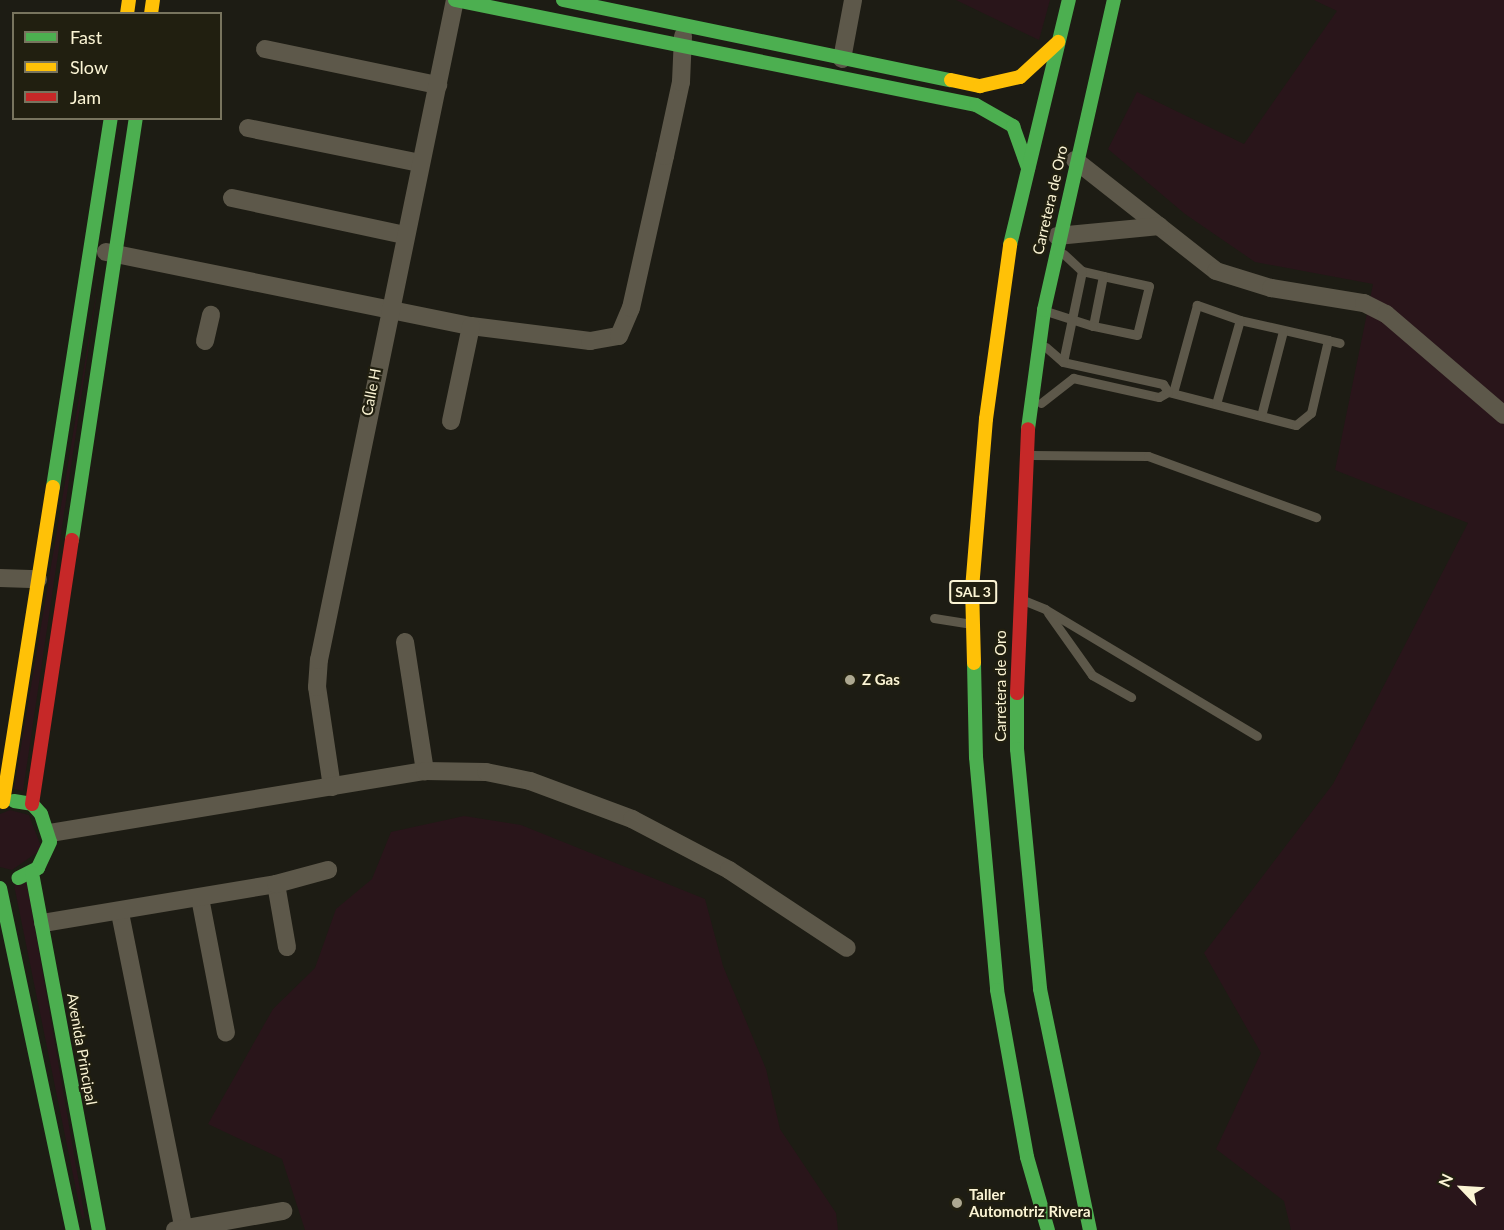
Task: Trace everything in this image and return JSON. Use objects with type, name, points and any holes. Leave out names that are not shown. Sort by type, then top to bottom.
[{"type":"main road","points":[[455,0],[976,105],[1013,126],[1028,168]]},
{"type":"main road","points":[[563,0],[651,9],[685,25],[842,59],[993,86],[1020,77],[1058,42]]},
{"type":"main road","name":"Carretera de Oro","points":[[1048,1230],[1017,1104],[997,990],[983,861],[972,589],[986,419],[1009,251],[1069,0]]},
{"type":"main road","name":"Carretera de Oro","points":[[1090,1230],[1074,1174],[1058,1093],[1040,989],[1025,860],[1017,749],[1018,598],[1025,455],[1044,310],[1056,241],[1114,0]]},
{"type":"main road","points":[[32,804],[1,802],[92,250],[111,120]]},
{"type":"main road","points":[[0,878],[32,873],[49,852],[50,833],[32,804],[118,254],[136,120]]},
{"type":"main road","name":"Avenida Principal","points":[[32,873],[99,1230]]},
{"type":"main road","points":[[0,888],[73,1230]]},
{"type":"main road","points":[[1050,1110],[1058,1093]]},
{"type":"main road","points":[[1017,1104],[1036,1116]]},
{"type":"main road","points":[[1036,1188],[1053,1169],[1074,1174]]},
{"type":"street","name":"Calle H","points":[[332,787],[317,687],[319,660],[388,308],[455,0]]},
{"type":"street","points":[[842,59],[853,0]]},
{"type":"street","points":[[92,250],[471,326],[590,341],[607,340],[622,330],[681,82],[685,25]]},
{"type":"street","points":[[265,49],[438,85]]},
{"type":"street","points":[[248,128],[420,163]]},
{"type":"street","points":[[1075,160],[1216,271],[1234,279],[1364,303],[1386,314],[1504,415]]},
{"type":"street","points":[[232,198],[405,235]]},
{"type":"street","points":[[1056,241],[1160,226]]},
{"type":"street","points":[[205,341],[211,315]]},
{"type":"street","points":[[451,421],[471,326]]},
{"type":"street","points":[[0,578],[39,579]]},
{"type":"street","points":[[405,642],[425,771]]},
{"type":"street","points":[[50,833],[425,771],[507,776],[632,819],[729,870],[847,948]]},
{"type":"street","points":[[42,923],[120,913],[276,884],[328,870]]},
{"type":"street","points":[[276,884],[287,947]]},
{"type":"street","points":[[200,898],[226,1033]]},
{"type":"street","points":[[120,913],[179,1229],[283,1211]]},
{"type":"lane","points":[[1044,310],[1093,326],[1137,335],[1149,286],[1082,271],[1056,241]]},
{"type":"lane","points":[[1063,362],[1082,271]]},
{"type":"lane","points":[[1093,326],[1103,276]]},
{"type":"lane","points":[[1166,392],[1197,305],[1240,320],[1340,343]]},
{"type":"lane","points":[[1216,404],[1240,320]]},
{"type":"lane","points":[[1262,416],[1283,331]]},
{"type":"lane","points":[[1040,342],[1063,362],[1166,392],[1296,425],[1305,421],[1311,413],[1328,340]]},
{"type":"lane","points":[[1031,413],[1073,378],[1166,392]]},
{"type":"lane","points":[[1025,455],[1148,456],[1316,517]]},
{"type":"lane","points":[[1018,598],[1045,609],[1257,736]]},
{"type":"lane","points":[[1045,609],[1092,675],[1131,698]]},
{"type":"lane","points":[[934,618],[975,624]]},
{"type":"shaded area","points":[[956,0],[1050,0],[1039,40]]},
{"type":"shaded area","points":[[1314,0],[1504,0],[1504,1230],[1291,1230],[1284,1201],[1216,1149],[1261,1053],[1204,953],[1333,784],[1468,523],[1335,470],[1373,284],[1255,262],[1185,214],[1108,149],[1137,92],[1244,144],[1337,11]]},
{"type":"shaded area","points":[[100,271],[23,791],[14,789]]},
{"type":"shaded area","points":[[10,810],[29,815],[42,849],[12,870],[0,867],[0,814]]},
{"type":"shaded area","points":[[464,816],[521,825],[705,899],[723,966],[766,1069],[780,1129],[836,1213],[838,1230],[305,1230],[282,1159],[208,1124],[273,1009],[315,968],[336,909],[372,879],[391,832]]},
{"type":"shaded area","points":[[27,882],[85,1218],[82,1219],[14,885]]},
{"type":"traffic: fast","points":[[455,0],[976,105],[1013,126],[1028,168]]},
{"type":"traffic: fast","points":[[563,0],[951,80]]},
{"type":"traffic: fast","points":[[1010,245],[1069,0]]},
{"type":"traffic: fast","points":[[1028,429],[1044,310],[1114,0]]},
{"type":"traffic: fast","points":[[53,487],[111,120]]},
{"type":"traffic: fast","points":[[72,540],[136,120]]},
{"type":"traffic: fast","points":[[974,663],[976,757],[997,990],[1027,1157],[1048,1230]]},
{"type":"traffic: fast","points":[[1017,693],[1017,749],[1040,989],[1090,1230]]},
{"type":"traffic: fast","points":[[14,801],[32,804],[41,814],[50,842],[38,868],[18,878]]},
{"type":"traffic: fast","points":[[32,873],[99,1230]]},
{"type":"traffic: fast","points":[[0,888],[73,1230]]},
{"type":"traffic: slow","points":[[127,12],[129,0]]},
{"type":"traffic: slow","points":[[151,12],[153,0]]},
{"type":"traffic: slow","points":[[951,80],[980,86],[1020,77],[1058,42]]},
{"type":"traffic: slow","points":[[974,663],[972,589],[986,419],[1010,245]]},
{"type":"traffic: slow","points":[[3,802],[53,487]]},
{"type":"traffic: jam","points":[[1017,693],[1028,429]]},
{"type":"traffic: jam","points":[[32,804],[72,540]]},
{"type":"place","name":"Z Gas","points":[[850,680]]},
{"type":"place","name":"Taller Automotriz Rivera","points":[[957,1203]]}]
